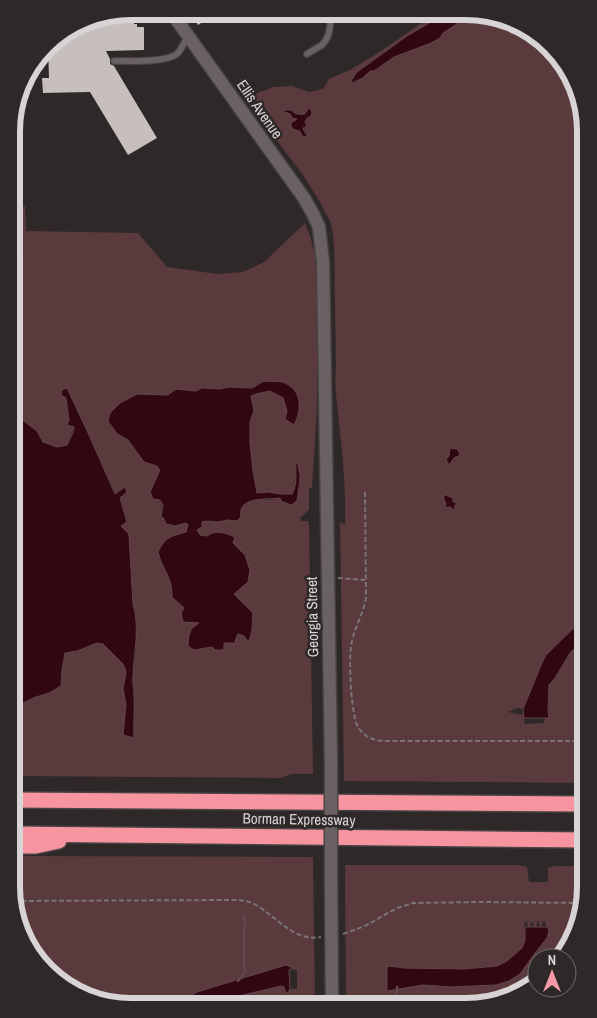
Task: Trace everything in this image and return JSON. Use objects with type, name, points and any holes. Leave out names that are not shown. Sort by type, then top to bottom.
[{"type":"highway","name":"Borman Expressway","points":[[20,799],[577,804]]},
{"type":"highway","name":"Borman Expressway","points":[[20,834],[577,840]]},
{"type":"highway","points":[[20,846],[36,846],[86,835]]},
{"type":"street","name":"Ellis Avenue","points":[[177,20],[304,198],[319,227]]},
{"type":"street","name":"Georgia Street","points":[[319,227],[322,262],[328,578],[332,998]]},
{"type":"lane","points":[[307,54],[320,46],[327,37],[330,20]]},
{"type":"lane","points":[[114,61],[146,61],[173,56],[179,52],[188,36]]},
{"type":"path","points":[[365,492],[365,603],[354,634],[350,653],[353,710],[361,731],[375,740],[386,741],[577,741]]},
{"type":"path","points":[[328,578],[366,580]]},
{"type":"path","points":[[21,901],[246,901],[286,928],[302,936]]},
{"type":"path","points":[[344,934],[365,926],[397,908],[413,903],[576,903]]},
{"type":"shaded area","points":[[426,20],[434,20],[407,36],[357,72],[351,80],[355,83],[370,71],[374,71],[394,57],[431,43],[440,38],[442,33],[463,20],[480,21],[508,28],[533,43],[554,64],[569,89],[577,124],[577,625],[546,655],[523,709],[518,708],[508,712],[523,715],[525,724],[544,723],[545,718],[548,718],[549,685],[570,653],[577,646],[577,783],[344,781],[340,522],[345,525],[345,500],[336,387],[334,242],[331,223],[317,197],[303,175],[250,105],[251,98],[273,87],[292,86],[309,92],[323,89],[329,79],[350,70]],"holes":[[[290,114],[305,114],[307,118],[304,127],[308,136],[295,130],[297,119],[292,118]]]},
{"type":"shaded area","points":[[434,20],[463,20],[443,33],[440,38],[394,57],[374,71],[370,71],[363,78],[352,83],[351,81],[357,72],[407,36]]},
{"type":"shaded area","points":[[310,108],[311,116],[305,122],[307,126],[303,128],[308,137],[302,136],[300,131],[291,127],[291,123],[297,119],[292,118],[290,114],[283,110],[305,114]]},
{"type":"shaded area","points":[[25,206],[26,231],[138,233],[167,267],[218,274],[243,272],[264,262],[305,223],[313,249],[315,248],[317,284],[317,407],[312,488],[309,488],[309,510],[300,518],[302,521],[309,522],[313,774],[291,774],[281,778],[20,776],[20,704],[61,686],[65,653],[77,651],[97,643],[103,644],[123,664],[126,672],[123,689],[126,704],[123,734],[134,738],[133,677],[136,648],[135,612],[121,526],[127,522],[120,498],[125,487],[116,494],[71,397],[66,398],[69,420],[74,427],[67,445],[57,447],[43,442],[37,431],[21,419],[20,207]],"holes":[[[264,381],[300,407],[287,411],[283,398],[270,391],[251,395],[254,411],[250,422],[253,471],[257,493],[292,494],[296,486],[296,463],[298,463],[300,485],[297,490],[298,495],[270,500],[251,500],[242,505],[239,511],[227,520],[202,522],[202,527],[197,530],[200,535],[207,536],[217,532],[231,535],[234,537],[233,543],[245,555],[248,582],[234,594],[253,613],[250,639],[248,642],[244,636],[238,633],[236,642],[224,643],[224,649],[212,647],[195,650],[200,623],[172,597],[170,582],[159,559],[171,536],[186,532],[188,525],[186,523],[175,526],[166,524],[161,516],[162,508],[160,502],[150,492],[160,470],[158,467],[144,462],[128,440],[109,421],[110,413],[120,403],[137,394],[168,395],[176,389],[196,391],[202,388],[252,388]]]},
{"type":"shaded area","points":[[264,381],[287,384],[296,392],[299,408],[294,425],[285,419],[287,411],[283,398],[270,391],[251,396],[254,411],[250,422],[250,443],[257,493],[292,494],[296,483],[296,463],[298,462],[300,475],[297,501],[291,505],[281,501],[280,498],[254,500],[243,505],[241,517],[237,521],[202,522],[202,527],[197,530],[200,535],[207,536],[221,532],[235,537],[233,543],[245,555],[250,570],[248,582],[234,594],[253,613],[251,636],[248,642],[244,636],[238,634],[235,641],[237,643],[224,643],[224,650],[215,650],[212,647],[194,650],[188,646],[189,635],[192,628],[199,623],[183,622],[181,613],[184,608],[172,597],[171,584],[158,552],[169,538],[186,532],[188,525],[186,523],[175,526],[166,524],[161,516],[163,505],[160,500],[153,499],[150,492],[160,470],[157,466],[144,462],[128,440],[117,434],[108,421],[110,413],[120,403],[137,394],[168,395],[176,389],[196,391],[202,388],[252,388]]},
{"type":"shaded area","points":[[67,388],[115,494],[125,487],[127,492],[120,498],[127,522],[121,526],[129,534],[133,604],[136,622],[133,678],[134,738],[123,735],[126,704],[123,689],[126,672],[123,664],[103,644],[97,643],[77,651],[65,653],[61,686],[20,704],[20,418],[37,431],[43,442],[57,447],[67,445],[74,427],[67,425],[69,420],[66,398],[61,395],[62,390]]},
{"type":"shaded area","points":[[450,448],[457,449],[460,454],[449,465],[446,459],[449,456]]},
{"type":"shaded area","points":[[446,493],[453,498],[453,502],[455,501],[456,504],[453,511],[451,507],[445,508],[446,504],[443,497]]},
{"type":"shaded area","points":[[577,625],[577,646],[570,653],[549,685],[549,718],[524,718],[523,709],[546,655]]},
{"type":"shaded area","points":[[20,856],[313,857],[315,998],[235,998],[272,987],[284,987],[286,994],[290,989],[297,989],[297,970],[292,968],[264,973],[197,992],[188,998],[117,997],[89,990],[64,975],[43,954],[28,929],[21,901]]},
{"type":"shaded area","points":[[345,865],[517,865],[527,867],[529,882],[548,882],[548,868],[555,866],[577,866],[575,908],[566,936],[558,948],[539,948],[547,938],[548,927],[546,927],[545,921],[543,921],[540,927],[538,920],[536,927],[534,927],[533,921],[528,927],[526,921],[524,925],[525,941],[522,948],[507,961],[497,966],[464,969],[404,968],[395,966],[388,990],[423,985],[452,987],[496,985],[520,974],[527,964],[527,979],[508,990],[487,996],[466,998],[346,998]]},
{"type":"shaded area","points":[[525,927],[548,927],[547,938],[539,948],[527,948],[527,964],[520,974],[509,981],[496,985],[452,987],[423,985],[387,991],[387,968],[389,966],[464,969],[497,966],[507,961],[522,948],[525,941]]},
{"type":"shaded area","points":[[286,965],[292,969],[289,970],[290,989],[286,994],[284,987],[281,986],[235,998],[188,998],[197,992]]},
{"type":"building","points":[[134,20],[134,24],[137,24],[137,27],[144,27],[144,50],[106,51],[110,64],[114,66],[157,138],[128,155],[90,92],[43,93],[42,78],[49,78],[48,58],[70,39],[89,28],[110,22]]},
{"type":"building","points":[[195,20],[203,20],[204,21],[198,25]]},
{"type":"waterway","points":[[238,981],[245,972],[244,916]]},
{"type":"waterway","points":[[397,987],[397,998]]}]
